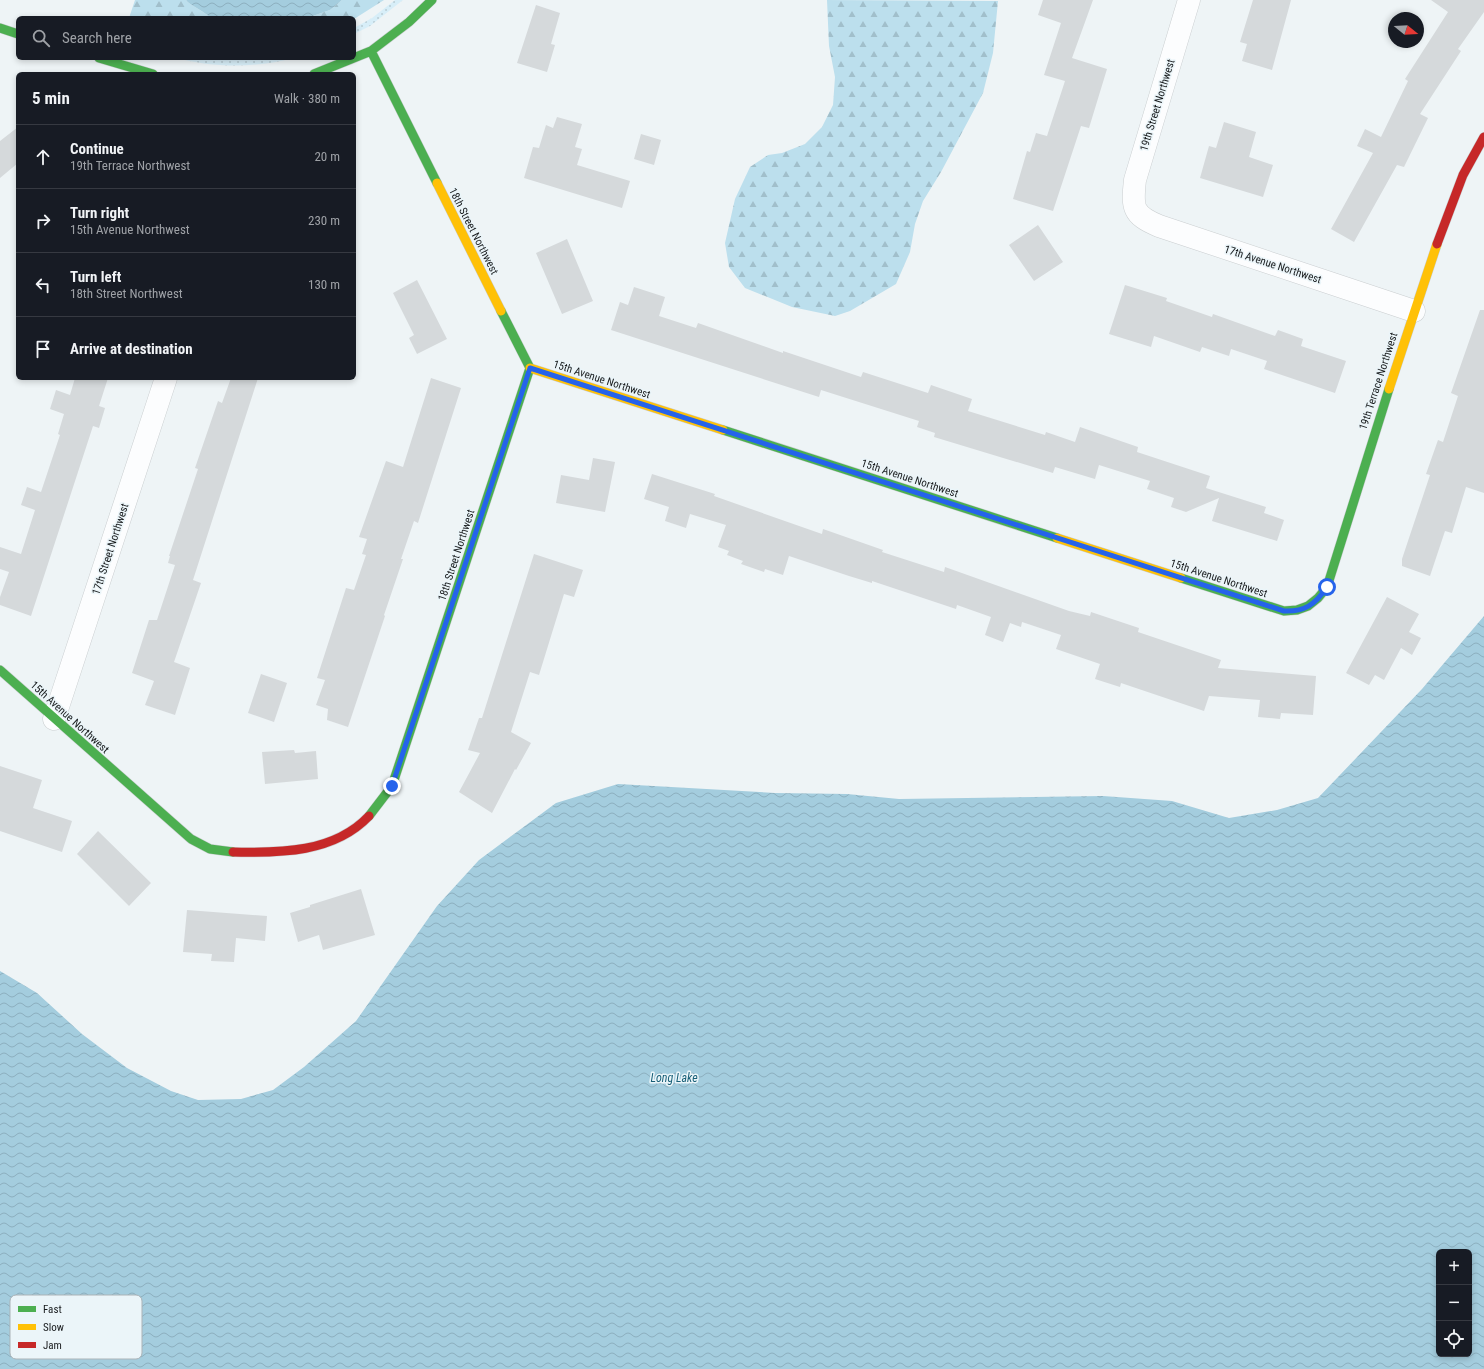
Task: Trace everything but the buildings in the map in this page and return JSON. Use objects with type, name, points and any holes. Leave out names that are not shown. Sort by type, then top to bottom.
[{"type":"street","points":[[356,57],[371,51],[409,22],[432,0]]},
{"type":"street","name":"19th Street Northwest","points":[[1135,211],[1133,197],[1135,180],[1189,0]]},
{"type":"street","points":[[0,28],[16,33]]},
{"type":"street","name":"18th Street Northwest","points":[[125,782],[191,839],[210,849],[237,852],[290,849],[324,844],[345,835],[366,820],[392,786],[530,368],[371,51]]},
{"type":"street","points":[[106,60],[146,72]]},
{"type":"street","points":[[319,72],[349,60]]},
{"type":"street","name":"19th Terrace Northwest","points":[[1284,611],[1297,612],[1305,609],[1321,595],[1327,587],[1365,462],[1444,222],[1464,175],[1484,137]]},
{"type":"street","name":"17th Avenue Northwest","points":[[1135,211],[1144,220],[1158,226],[1414,311]]},
{"type":"street","name":"15th Avenue Northwest","points":[[530,368],[1284,611]]},
{"type":"street","name":"17th Street Northwest","points":[[54,719],[165,380]]},
{"type":"street","name":"15th Avenue Northwest","points":[[0,670],[125,782]]},
{"type":"shaded area","points":[[395,0],[403,0],[370,26],[356,33],[356,27],[372,18]]},
{"type":"shaded area","points":[[186,60],[285,60],[265,64],[235,66],[205,64]]},
{"type":"green space","points":[[135,0],[186,0],[209,16],[130,16]]},
{"type":"green space","points":[[342,0],[384,0],[356,18],[356,16],[313,16],[330,10]]},
{"type":"green space","points":[[827,0],[998,1],[993,53],[983,93],[941,172],[923,201],[915,224],[910,252],[896,284],[850,311],[835,316],[792,307],[745,288],[729,267],[725,243],[735,199],[750,167],[768,155],[782,153],[805,144],[822,127],[833,105],[835,77],[829,46]]},
{"type":"water","points":[[186,0],[342,0],[330,10],[313,16],[209,16]]},
{"type":"water","name":"Long Lake","points":[[1484,616],[1484,1369],[0,1369],[0,971],[37,993],[82,1034],[127,1068],[171,1091],[198,1100],[241,1099],[273,1090],[304,1067],[356,1021],[437,906],[479,860],[556,803],[618,784],[775,793],[847,794],[899,799],[1103,796],[1172,801],[1229,818],[1277,810],[1318,798],[1422,689]]},
{"type":"traffic: fast","points":[[356,57],[371,51],[409,22],[432,0]]},
{"type":"traffic: fast","points":[[0,28],[16,33]]},
{"type":"traffic: fast","points":[[371,51],[437,183]]},
{"type":"traffic: fast","points":[[106,60],[146,72]]},
{"type":"traffic: fast","points":[[319,72],[349,60]]},
{"type":"traffic: fast","points":[[369,816],[392,786],[530,368],[501,311]]},
{"type":"traffic: fast","points":[[1181,578],[1284,611],[1297,610],[1308,606],[1318,598],[1327,587],[1389,389]]},
{"type":"traffic: fast","points":[[723,430],[1057,538]]},
{"type":"traffic: fast","points":[[0,670],[191,839],[210,849],[233,852]]},
{"type":"traffic: slow","points":[[437,183],[501,311]]},
{"type":"traffic: slow","points":[[1389,389],[1437,244]]},
{"type":"traffic: slow","points":[[530,368],[723,430]]},
{"type":"traffic: slow","points":[[1057,538],[1181,578]]},
{"type":"traffic: jam","points":[[1437,244],[1463,175],[1484,137]]},
{"type":"traffic: jam","points":[[233,852],[287,851],[323,844],[340,837],[355,828],[369,816]]},
{"type":"route","points":[[392,786],[530,368],[1284,611],[1297,612],[1305,609],[1321,595],[1327,587]]}]
